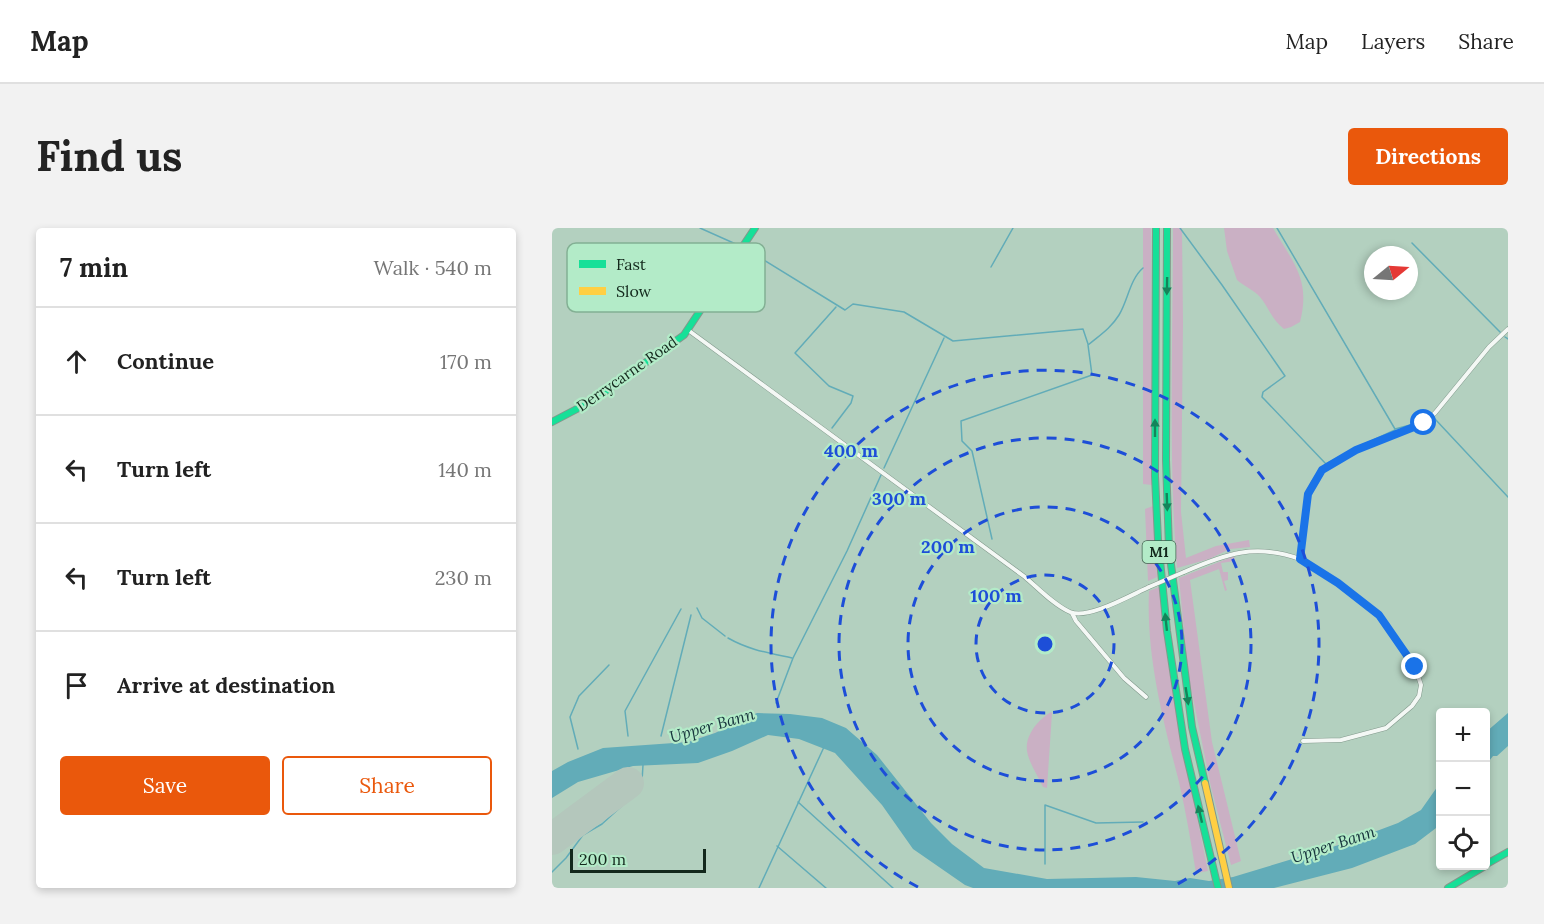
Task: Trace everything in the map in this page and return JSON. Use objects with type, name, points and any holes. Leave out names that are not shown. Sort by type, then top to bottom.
[{"type":"main road","name":"Derrycarne Road","points":[[745,243],[755,228]]},
{"type":"main road","name":"M1","points":[[1156,228],[1155,477],[1158,540],[1167,631],[1185,749],[1218,888]]},
{"type":"main road","name":"M1","points":[[1167,228],[1166,460],[1169,549],[1177,630],[1192,727],[1229,888]]},
{"type":"main road","name":"Derrycarne Road","points":[[552,422],[592,401],[679,339],[700,312]]},
{"type":"main road","points":[[1490,862],[1508,852]]},
{"type":"main road","points":[[1448,888],[1477,870]]},
{"type":"street","points":[[1300,559],[1308,494],[1322,470],[1356,450],[1424,423],[1435,413],[1489,346],[1508,329]]},
{"type":"street","points":[[688,330],[1072,613],[1082,614],[1097,610],[1220,557],[1243,551],[1270,551],[1300,559],[1338,583],[1379,615],[1415,667],[1421,685],[1419,696],[1413,706],[1386,728],[1341,740],[1303,741]]},
{"type":"street","points":[[1072,613],[1076,621],[1117,670],[1146,698]]},
{"type":"shaded area","points":[[1143,228],[1151,228],[1152,485],[1143,484]]},
{"type":"shaded area","points":[[1173,228],[1182,228],[1181,512],[1186,558],[1216,546],[1249,540],[1250,547],[1230,549],[1209,559],[1177,568],[1172,441]]},
{"type":"shaded area","points":[[1224,228],[1273,228],[1293,262],[1302,283],[1303,307],[1300,322],[1284,329],[1276,322],[1260,297],[1237,280],[1227,251]]},
{"type":"shaded area","points":[[1153,506],[1157,577],[1148,581],[1145,509]]},
{"type":"shaded area","points":[[1234,556],[1235,561],[1221,563],[1223,572],[1228,572],[1228,580],[1224,581],[1227,590],[1225,591],[1219,569],[1190,580],[1212,742],[1241,861],[1231,865],[1211,787],[1188,673],[1179,578]]},
{"type":"shaded area","points":[[1159,587],[1167,658],[1178,724],[1208,871],[1196,873],[1184,805],[1153,664],[1149,591]]},
{"type":"shaded area","points":[[1051,712],[1047,788],[1043,787],[1032,765],[1027,745],[1033,728]]},
{"type":"water","points":[[757,713],[822,718],[846,728],[877,755],[931,823],[952,844],[984,868],[1047,879],[1136,877],[1175,881],[1190,878],[1209,881],[1233,877],[1342,844],[1398,823],[1421,810],[1436,789],[1436,828],[1415,844],[1352,868],[1274,888],[973,888],[965,885],[913,849],[882,805],[835,753],[799,739],[768,735],[698,763],[633,766],[578,782],[552,798],[552,771],[603,748],[688,742],[715,733]]},
{"type":"water","points":[[1508,713],[1508,746],[1490,760],[1490,729]]},
{"type":"waterway","points":[[700,228],[734,243]]},
{"type":"waterway","points":[[991,267],[1013,228]]},
{"type":"waterway","points":[[1180,228],[1285,376],[1263,392],[1262,397],[1326,464],[1352,450]]},
{"type":"waterway","points":[[1277,228],[1395,429],[1414,424],[1431,413]]},
{"type":"waterway","points":[[1412,243],[1500,332]]},
{"type":"waterway","points":[[765,261],[845,310],[853,304],[904,312],[953,341],[1083,329],[1088,344]]},
{"type":"waterway","points":[[992,539],[972,451],[962,441],[961,421],[1092,375],[1088,345],[1116,320],[1135,278],[1143,268]]},
{"type":"waterway","points":[[832,428],[851,403],[853,396],[829,386],[795,353],[836,307]]},
{"type":"waterway","points":[[884,468],[944,338]]},
{"type":"waterway","points":[[1435,419],[1508,497]]},
{"type":"waterway","points":[[1358,447],[1395,430]]},
{"type":"waterway","points":[[776,703],[793,658],[847,551],[881,475]]},
{"type":"waterway","points":[[697,608],[702,618],[725,636]]},
{"type":"waterway","points":[[628,736],[625,711],[681,609]]},
{"type":"waterway","name":"Upper Bann","points":[[661,736],[691,615]]},
{"type":"waterway","points":[[728,638],[751,648],[792,658]]},
{"type":"waterway","points":[[578,749],[570,717],[579,696],[609,665]]},
{"type":"waterway","points":[[759,888],[824,747]]},
{"type":"waterway","points":[[552,872],[583,835],[602,824],[636,793],[642,781],[643,765]]},
{"type":"waterway","points":[[798,802],[893,888]]},
{"type":"waterway","points":[[1045,864],[1045,805],[1096,823],[1143,822]]},
{"type":"waterway","points":[[777,846],[826,888]]},
{"type":"runway","points":[[552,839],[628,783]]},
{"type":"traffic: fast","points":[[745,243],[755,228]]},
{"type":"traffic: fast","points":[[1156,228],[1155,476],[1158,540],[1167,631],[1185,749],[1218,888]]},
{"type":"traffic: fast","points":[[1167,228],[1166,460],[1169,549],[1192,727],[1205,783]]},
{"type":"traffic: fast","points":[[552,422],[592,401],[684,335],[699,312]]},
{"type":"traffic: fast","points":[[1490,862],[1508,852]]},
{"type":"traffic: fast","points":[[1448,888],[1478,870]]},
{"type":"traffic: slow","points":[[1205,783],[1229,888]]},
{"type":"route","points":[[1415,667],[1379,615],[1338,583],[1300,559],[1308,494],[1322,470],[1356,450],[1424,423]]}]
